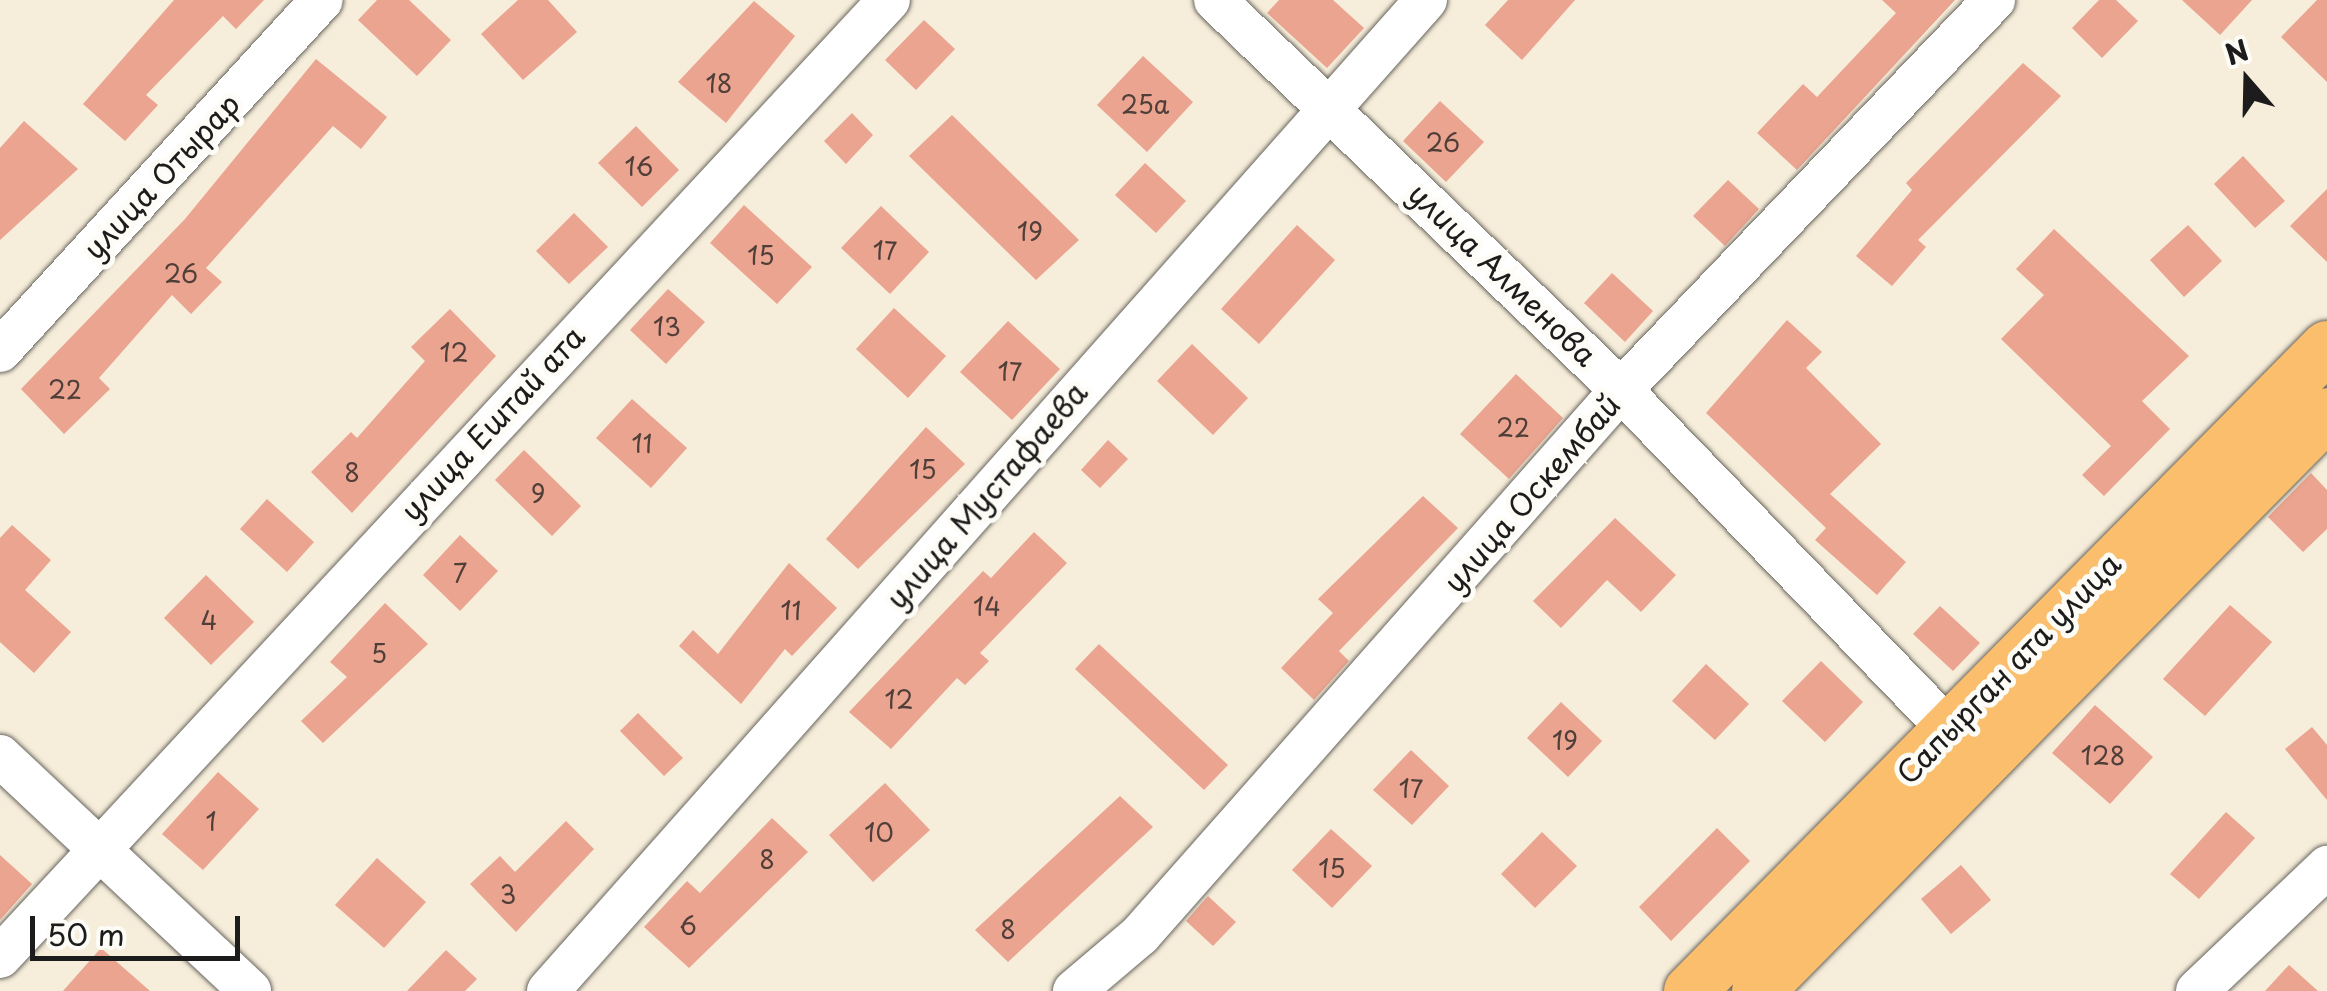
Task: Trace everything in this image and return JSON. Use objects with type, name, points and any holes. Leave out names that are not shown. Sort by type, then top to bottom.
[{"type":"main road","name":"Сапырган ата улица","points":[[1690,991],[2327,347]]},
{"type":"main road","name":"Сапырган ата улица","points":[[1758,991],[2327,414]]},
{"type":"street","name":"улица Отырар","points":[[0,351],[322,0]]},
{"type":"street","name":"улица Ештай ата","points":[[0,957],[95,845],[889,0]]},
{"type":"street","name":"улица Алменова","points":[[1215,0],[1330,104],[1622,390],[1949,730]]},
{"type":"street","name":"улица Мустафаева","points":[[548,991],[1426,0]]},
{"type":"street","name":"улица Оскембай","points":[[1074,991],[1140,935],[1622,390],[1994,0]]},
{"type":"street","points":[[0,756],[250,991]]},
{"type":"street","points":[[2197,991],[2327,867]]},
{"type":"building","points":[[174,0],[264,0],[236,29],[223,16],[146,95],[158,105],[125,141],[83,104]]},
{"type":"building","points":[[377,0],[409,0],[451,40],[417,76],[358,20]]},
{"type":"building","points":[[518,0],[548,0],[577,32],[523,80],[481,34]]},
{"type":"building","points":[[1279,0],[1333,0],[1364,28],[1327,68],[1267,13]]},
{"type":"building","points":[[1508,0],[1575,0],[1522,60],[1485,25]]},
{"type":"building","points":[[1882,0],[1955,0],[1797,170],[1757,133],[1803,84],[1817,97],[1896,13]]},
{"type":"building","points":[[2099,0],[2116,0],[2138,21],[2102,58],[2072,28]]},
{"type":"building","points":[[2182,0],[2252,0],[2220,35]]},
{"type":"building","points":[[2317,0],[2327,0],[2327,82],[2281,37]]},
{"type":"building","points":[[754,1],[795,36],[726,123],[678,82]]},
{"type":"building","points":[[924,20],[955,49],[916,90],[885,60]]},
{"type":"building","points":[[1143,56],[1193,102],[1147,152],[1097,105]]},
{"type":"building","points":[[316,59],[387,117],[361,149],[333,126],[206,268],[222,282],[191,314],[172,295],[99,378],[110,389],[64,434],[21,389],[185,219]]},
{"type":"building","points":[[2023,63],[2061,96],[1918,240],[1926,247],[1892,286],[1856,256],[1912,190],[1906,183]]},
{"type":"building","points":[[1440,101],[1484,142],[1446,182],[1403,141]]},
{"type":"building","points":[[852,113],[873,135],[846,164],[824,141]]},
{"type":"building","points":[[952,115],[1079,240],[1036,280],[909,156]]},
{"type":"building","points":[[24,121],[78,169],[0,240],[0,148]]},
{"type":"building","points":[[636,126],[679,170],[642,207],[598,163]]},
{"type":"building","points":[[2243,156],[2285,201],[2255,228],[2214,184]]},
{"type":"building","points":[[1145,163],[1186,201],[1156,233],[1115,195]]},
{"type":"building","points":[[1728,180],[1759,209],[1725,246],[1693,216]]},
{"type":"building","points":[[2327,189],[2327,262],[2290,226]]},
{"type":"building","points":[[744,205],[812,267],[777,304],[710,243]]},
{"type":"building","points":[[881,206],[929,252],[890,294],[841,248]]},
{"type":"building","points":[[574,213],[608,247],[569,284],[536,251]]},
{"type":"building","points":[[1297,225],[1335,260],[1259,344],[1221,309]]},
{"type":"building","points":[[2188,225],[2222,261],[2184,297],[2150,260]]},
{"type":"building","points":[[2054,229],[2189,356],[2142,401],[2170,429],[2104,496],[2082,475],[2111,446],[2001,339],[2044,295],[2016,269]]},
{"type":"building","points":[[1612,273],[1653,311],[1625,342],[1584,303]]},
{"type":"building","points":[[668,289],[705,322],[666,364],[630,330]]},
{"type":"building","points":[[894,308],[946,356],[908,398],[856,349]]},
{"type":"building","points":[[450,309],[496,356],[352,513],[311,472],[351,432],[357,438],[425,361],[411,347]]},
{"type":"building","points":[[1787,320],[1822,352],[1806,368],[1881,444],[1830,494],[1906,562],[1877,595],[1815,540],[1826,528],[1706,413]]},
{"type":"building","points":[[1008,321],[1060,369],[1012,420],[960,372]]},
{"type":"building","points":[[1192,344],[1248,398],[1213,435],[1157,381]]},
{"type":"building","points":[[1516,374],[1563,418],[1509,479],[1460,434]]},
{"type":"building","points":[[632,399],[687,448],[651,488],[596,438]]},
{"type":"building","points":[[926,427],[965,464],[858,569],[826,539]]},
{"type":"building","points":[[1108,440],[1128,459],[1100,488],[1081,470]]},
{"type":"building","points":[[524,450],[581,506],[552,536],[495,480]]},
{"type":"building","points":[[2311,473],[2327,490],[2327,529],[2303,552],[2268,517]]},
{"type":"building","points":[[1423,496],[1458,528],[1339,651],[1349,661],[1314,700],[1281,668],[1333,613],[1318,599]]},
{"type":"building","points":[[267,499],[314,542],[287,572],[240,529]]},
{"type":"building","points":[[1615,518],[1676,575],[1641,612],[1607,580],[1561,628],[1533,601]]},
{"type":"building","points":[[12,525],[51,560],[25,590],[71,632],[34,673],[0,642],[0,538]]},
{"type":"building","points":[[1034,532],[1067,563],[980,653],[989,661],[965,685],[957,678],[891,749],[849,712],[983,571],[991,578]]},
{"type":"building","points":[[460,535],[498,571],[460,611],[423,575]]},
{"type":"building","points":[[789,563],[837,608],[792,656],[785,649],[741,704],[679,646],[693,630],[718,654]]},
{"type":"building","points":[[206,575],[254,622],[211,665],[164,618]]},
{"type":"building","points":[[385,603],[428,644],[323,743],[301,721],[347,677],[330,662]]},
{"type":"building","points":[[2230,605],[2272,642],[2205,716],[2163,679]]},
{"type":"building","points":[[1940,606],[1980,643],[1953,671],[1913,634]]},
{"type":"building","points":[[1099,644],[1228,765],[1204,790],[1075,669]]},
{"type":"building","points":[[1821,661],[1863,702],[1825,742],[1782,701]]},
{"type":"building","points":[[1706,664],[1749,704],[1715,740],[1672,701]]},
{"type":"building","points":[[1561,702],[1602,741],[1568,777],[1527,738]]},
{"type":"building","points":[[2095,705],[2153,757],[2110,804],[2052,753]]},
{"type":"building","points":[[638,713],[683,758],[664,776],[620,731]]},
{"type":"building","points":[[2312,727],[2327,745],[2327,800],[2285,749]]},
{"type":"building","points":[[1411,750],[1449,786],[1412,825],[1373,790]]},
{"type":"building","points":[[218,772],[259,809],[203,870],[162,834]]},
{"type":"building","points":[[885,783],[930,830],[873,882],[829,835]]},
{"type":"building","points":[[1120,796],[1153,827],[1008,962],[975,930]]},
{"type":"building","points":[[2226,812],[2255,838],[2199,899],[2170,874]]},
{"type":"building","points":[[772,818],[808,852],[689,968],[644,927],[687,881],[700,893]]},
{"type":"building","points":[[566,821],[594,849],[516,932],[470,884],[500,856],[515,872]]},
{"type":"building","points":[[1717,828],[1750,861],[1671,941],[1639,907]]},
{"type":"building","points":[[1331,829],[1372,866],[1332,908],[1292,870]]},
{"type":"building","points":[[1542,832],[1577,866],[1535,908],[1501,874]]},
{"type":"building","points":[[0,855],[32,884],[0,920]]},
{"type":"building","points":[[377,858],[426,902],[384,948],[335,905]]},
{"type":"building","points":[[1961,865],[1991,900],[1951,934],[1921,899]]},
{"type":"building","points":[[1208,896],[1236,922],[1213,946],[1186,921]]},
{"type":"building","points":[[101,948],[150,991],[63,991]]},
{"type":"building","points":[[446,950],[477,979],[465,991],[407,991]]},
{"type":"building","points":[[2289,965],[2318,991],[2265,991]]}]
